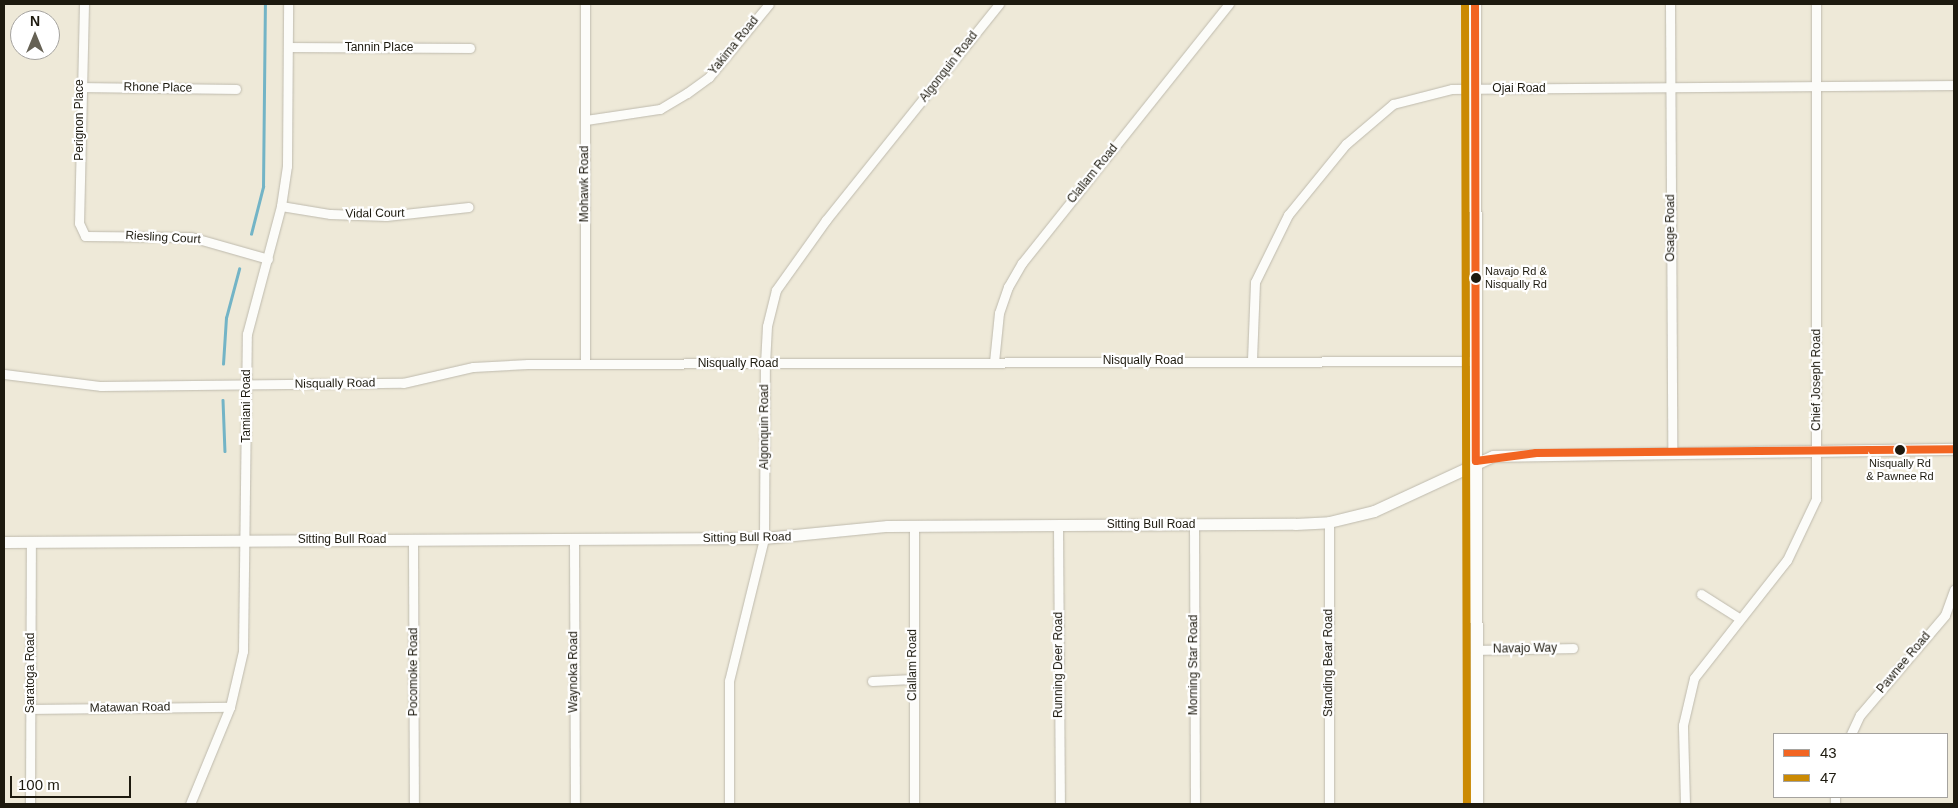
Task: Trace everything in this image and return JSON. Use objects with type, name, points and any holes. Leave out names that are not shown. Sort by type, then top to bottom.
[{"type":"main road","points":[[1475,4],[1477,804]]},
{"type":"street","name":"Perignon Place","points":[[84,4],[80,87],[80,223],[85,236]]},
{"type":"street","name":"Tamiani Road","points":[[190,804],[230,707],[243,651],[247,541],[246,385],[248,334],[254,300],[268,259],[281,206],[287,166],[288,4]]},
{"type":"street","name":"Mohawk Road","points":[[585,4],[585,363]]},
{"type":"street","name":"Yakima Road","points":[[586,120],[660,109],[687,94],[710,77],[768,4]]},
{"type":"street","name":"Algonquin Road","points":[[729,804],[729,681],[764,538],[764,364],[767,326],[776,290],[826,220],[999,4]]},
{"type":"street","name":"Clallam Road","points":[[994,362],[1000,313],[1022,263],[1229,4]]},
{"type":"street","name":"Osage Road","points":[[1670,4],[1672,88],[1672,452]]},
{"type":"street","name":"Chief Joseph Road","points":[[1685,804],[1686,702],[1694,678],[1739,618],[1787,560],[1808,522],[1816,499],[1818,450],[1816,4]]},
{"type":"street","name":"Tannin Place","points":[[288,47],[470,48]]},
{"type":"street","name":"Ojai Road","points":[[1252,360],[1255,282],[1288,215],[1346,144],[1393,104],[1422,94],[1475,89],[1954,85]]},
{"type":"street","name":"Rhone Place","points":[[80,87],[236,89]]},
{"type":"street","name":"Vidal Court","points":[[281,206],[330,214],[386,216],[469,207]]},
{"type":"street","name":"Riesling Court","points":[[85,236],[191,237],[268,259]]},
{"type":"street","name":"Nisqually Road","points":[[4,374],[101,386],[246,385],[403,383],[473,366],[585,363],[764,364],[1252,360],[1475,361]]},
{"type":"street","points":[[1476,461],[1536,453],[1954,449]]},
{"type":"street","name":"Sitting Bull Road","points":[[4,542],[764,538],[914,526],[1194,525],[1329,522],[1405,499],[1476,461]]},
{"type":"street","name":"Standing Bear Road","points":[[1329,522],[1329,804]]},
{"type":"street","name":"Morning Star Road","points":[[1194,525],[1195,804]]},
{"type":"street","name":"Clallam Road","points":[[914,526],[912,679],[914,804]]},
{"type":"street","name":"Running Deer Road","points":[[1058,526],[1060,804]]},
{"type":"street","name":"Waynoka Road","points":[[574,539],[575,804]]},
{"type":"street","name":"Pocomoke Road","points":[[413,540],[414,804]]},
{"type":"street","name":"Saratoga Road","points":[[30,804],[31,542]]},
{"type":"street","name":"Pawnee Road","points":[[1851,733],[1860,715],[1945,615],[1954,590]]},
{"type":"street","points":[[1701,594],[1739,618]]},
{"type":"street","name":"Navajo Way","points":[[1477,650],[1573,648]]},
{"type":"street","points":[[872,681],[912,679]]},
{"type":"street","name":"Matawan Road","points":[[30,709],[230,707]]},
{"type":"waterway","points":[[251,234],[263,187],[265,4]]},
{"type":"waterway","points":[[223,364],[226,318],[239,269]]},
{"type":"waterway","points":[[223,400],[225,451]]},
{"type":"transit line","name":"47","points":[[1465,4],[1467,804]]},
{"type":"transit line","name":"43","points":[[1475,4],[1476,461],[1536,453],[1954,449]]},
{"type":"place","name":"Navajo Rd & Nisqually Rd","points":[[1476,278]]},
{"type":"place","name":"Nisqually Rd & Pawnee Rd","points":[[1900,450]]}]
